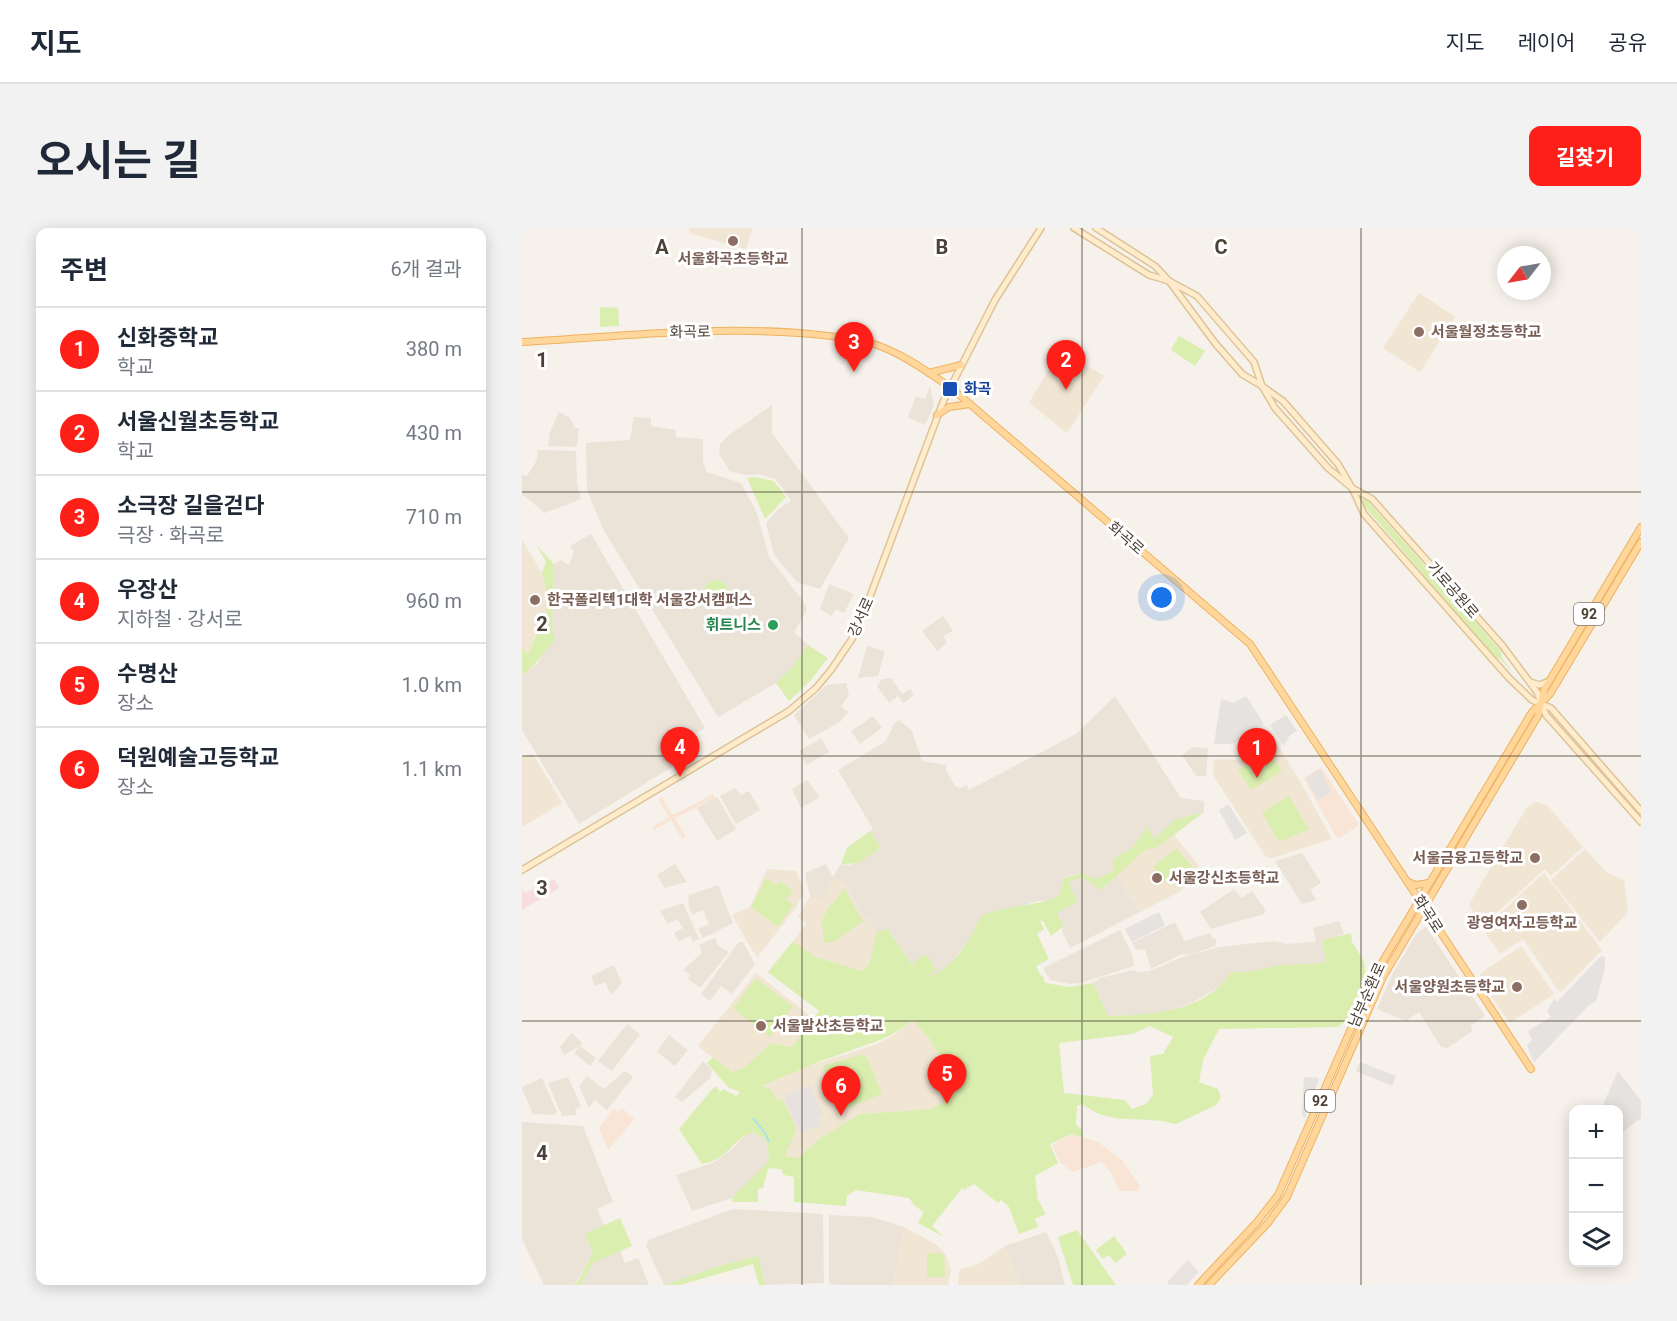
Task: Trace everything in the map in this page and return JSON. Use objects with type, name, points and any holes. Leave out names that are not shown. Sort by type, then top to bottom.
[{"type":"main road","name":"강서로","points":[[522,870],[768,724],[816,688],[836,662],[859,623],[937,415],[950,387],[995,300],[1041,228]]},
{"type":"main road","name":"가로공원로","points":[[1074,228],[1149,275],[1169,281],[1197,296],[1254,362],[1262,386],[1275,408],[1328,468],[1352,488],[1372,499],[1502,645],[1536,692],[1546,715],[1641,822]]},
{"type":"main road","name":"가로공원로","points":[[1096,228],[1155,266],[1242,374],[1283,401],[1338,464],[1361,510],[1509,678],[1532,699],[1551,708],[1641,811]]},
{"type":"main road","name":"화곡로","points":[[522,342],[646,333],[789,333],[842,338],[871,344],[902,356],[950,387],[1250,644],[1531,1069]]},
{"type":"main road","points":[[929,372],[961,365]]},
{"type":"main road","points":[[937,415],[949,407],[970,404]]},
{"type":"main road","points":[[1328,468],[1339,473],[1338,464]]},
{"type":"main road","points":[[1361,510],[1360,496],[1372,499]]},
{"type":"main road","name":"남부순환로","points":[[1209,1285],[1268,1223],[1287,1197],[1383,977],[1538,716],[1540,703],[1550,680],[1641,527]]},
{"type":"main road","name":"남부순환로","points":[[1198,1285],[1257,1222],[1285,1183],[1375,974],[1532,712],[1550,694],[1641,542]]},
{"type":"main road","points":[[1528,681],[1537,686],[1550,680]]},
{"type":"main road","points":[[1434,875],[1431,887],[1437,887]]},
{"type":"main road","points":[[1406,881],[1416,885],[1430,882]]},
{"type":"main road","points":[[1403,943],[1403,934],[1409,924],[1405,923]]},
{"type":"shaded area","name":"서울화곡초등학교","points":[[690,228],[752,228],[746,249],[689,233]]},
{"type":"shaded area","name":"서울월정초등학교","points":[[1419,293],[1455,317],[1420,372],[1383,348]]},
{"type":"shaded area","points":[[1061,349],[1104,376],[1067,433],[1029,403]]},
{"type":"shaded area","points":[[930,386],[934,405],[925,425],[908,417],[916,396],[925,399]]},
{"type":"shaded area","points":[[772,405],[772,433],[849,538],[820,589],[797,582],[774,555],[766,523],[778,509],[791,501],[781,486],[775,479],[760,474],[746,475],[730,471],[719,454],[720,444],[729,435]]},
{"type":"shaded area","points":[[559,412],[569,417],[575,428],[579,428],[577,445],[574,447],[548,446],[550,432]]},
{"type":"shaded area","points":[[634,417],[651,418],[651,426],[675,430],[676,437],[703,439],[703,462],[707,472],[741,483],[757,513],[769,557],[806,605],[806,612],[794,632],[808,645],[793,666],[776,683],[718,717],[603,529],[587,490],[586,443],[630,440]]},
{"type":"shaded area","points":[[538,450],[576,451],[577,484],[581,499],[545,513],[522,494],[522,475],[527,476],[537,460]]},
{"type":"shaded area","points":[[591,534],[705,728],[669,751],[677,764],[579,824],[522,730],[522,675],[538,663],[543,650],[555,640],[552,630],[554,564],[560,560],[569,565],[574,552],[570,546]]},
{"type":"shaded area","name":"한국폴리텍1대학 서울강서캠퍼스","points":[[522,540],[542,573],[548,595],[546,616],[528,654],[522,648]]},
{"type":"shaded area","points":[[829,584],[854,594],[844,613],[836,609],[831,616],[820,609]]},
{"type":"shaded area","points":[[943,616],[953,631],[943,636],[947,643],[937,651],[922,631]]},
{"type":"shaded area","points":[[867,646],[885,651],[878,676],[858,678]]},
{"type":"shaded area","points":[[891,678],[902,694],[910,689],[914,695],[903,703],[898,696],[889,703],[877,686],[882,679]]},
{"type":"shaded area","points":[[846,683],[849,695],[841,706],[848,712],[840,722],[809,739],[794,715],[827,685]]},
{"type":"shaded area","points":[[1115,696],[1181,798],[1204,801],[1204,812],[1174,821],[1155,839],[1147,827],[1133,847],[1114,859],[1114,870],[1097,879],[1081,873],[1064,877],[1059,896],[1051,901],[1039,901],[982,916],[968,942],[944,971],[922,980],[889,930],[877,932],[867,917],[863,917],[844,883],[821,901],[810,897],[805,873],[826,864],[833,877],[841,864],[850,865],[881,849],[870,831],[873,829],[838,770],[885,742],[894,724],[899,720],[912,731],[922,761],[946,765],[946,770],[955,786],[961,788],[966,785],[969,790],[1076,734]]},
{"type":"shaded area","points":[[1246,696],[1264,724],[1232,744],[1214,744],[1221,699],[1234,703]]},
{"type":"shaded area","points":[[1286,715],[1297,731],[1290,735],[1284,746],[1270,725]]},
{"type":"shaded area","points":[[873,716],[882,728],[860,744],[851,731]]},
{"type":"shaded area","points":[[821,738],[829,752],[806,765],[799,751]]},
{"type":"shaded area","points":[[1273,738],[1332,839],[1272,858],[1266,857],[1213,775],[1214,759],[1241,760]]},
{"type":"shaded area","points":[[1193,747],[1208,748],[1206,776],[1196,776],[1182,755]]},
{"type":"shaded area","points":[[533,754],[562,803],[522,827],[522,757]]},
{"type":"shaded area","points":[[1321,767],[1359,825],[1340,838],[1336,837],[1304,778]]},
{"type":"shaded area","points":[[1320,769],[1331,792],[1318,801],[1306,778]]},
{"type":"shaded area","points":[[807,780],[820,797],[801,808],[792,789]]},
{"type":"shaded area","points":[[735,788],[741,795],[749,791],[760,810],[736,824],[720,796]]},
{"type":"shaded area","points":[[713,794],[715,798],[675,818],[686,837],[682,839],[671,820],[654,830],[652,827],[669,817],[658,799],[662,797],[673,815]]},
{"type":"shaded area","points":[[717,797],[736,829],[717,841],[697,808]]},
{"type":"shaded area","name":"서울금융고등학교","points":[[1536,802],[1547,805],[1583,847],[1551,876],[1545,869],[1482,926],[1469,904],[1527,807]]},
{"type":"shaded area","points":[[1228,804],[1247,833],[1235,840],[1219,810]]},
{"type":"shaded area","name":"서울강신초등학교","points":[[1174,835],[1199,866],[1197,873],[1191,882],[1179,892],[1140,912],[1134,900],[1130,899],[1117,873],[1145,850],[1158,847]]},
{"type":"shaded area","points":[[1585,849],[1607,873],[1624,880],[1628,912],[1600,942],[1551,880]]},
{"type":"shaded area","points":[[1302,853],[1321,883],[1310,890],[1316,900],[1302,904],[1275,861]]},
{"type":"shaded area","points":[[675,864],[687,882],[665,888],[657,875]]},
{"type":"shaded area","points":[[767,869],[796,871],[804,891],[797,906],[757,958],[732,915],[750,907]]},
{"type":"shaded area","points":[[1117,873],[1130,899],[1133,899],[1140,912],[1070,948],[1062,931],[1064,926],[1057,913],[1076,902],[1068,882],[1082,877],[1106,887]]},
{"type":"shaded area","points":[[1544,873],[1602,950],[1560,993],[1523,939],[1500,954],[1483,929]]},
{"type":"shaded area","points":[[833,877],[844,883],[863,917],[867,917],[877,932],[869,965],[862,971],[816,957],[793,941],[807,923],[798,917],[810,897],[822,901]]},
{"type":"shaded area","points":[[554,879],[559,888],[522,910],[522,888],[525,893]]},
{"type":"shaded area","points":[[718,885],[733,923],[703,938],[698,929],[709,924],[703,910],[692,915],[688,903],[689,895]]},
{"type":"shaded area","points":[[1234,889],[1241,898],[1252,891],[1266,911],[1264,914],[1211,929],[1200,912]]},
{"type":"shaded area","points":[[683,903],[699,939],[693,942],[690,936],[679,942],[674,933],[683,928],[677,919],[668,924],[660,911]]},
{"type":"shaded area","points":[[1159,912],[1165,925],[1132,942],[1125,929]]},
{"type":"shaded area","points":[[1339,921],[1344,934],[1322,940],[1327,962],[1299,967],[1283,965],[1257,972],[1231,972],[1224,984],[1192,1003],[1158,1014],[1108,1016],[1093,983],[1100,978],[1134,970],[1149,971],[1183,957],[1219,947],[1274,941],[1287,944],[1314,942],[1316,941],[1313,928]]},
{"type":"shaded area","points":[[1175,922],[1184,941],[1210,933],[1212,938],[1217,940],[1215,946],[1189,955],[1182,954],[1151,969],[1145,949],[1136,950],[1132,943]]},
{"type":"shaded area","points":[[1426,927],[1485,1016],[1470,1026],[1473,1031],[1447,1048],[1441,1047],[1419,1012],[1406,1021],[1377,1009],[1393,973],[1417,933]]},
{"type":"shaded area","points":[[1120,930],[1132,954],[1134,966],[1080,983],[1070,984],[1050,980],[1043,968]]},
{"type":"shaded area","points":[[715,938],[718,946],[729,952],[700,988],[688,979],[690,975],[683,970],[702,953],[699,945]]},
{"type":"shaded area","points":[[739,942],[743,942],[755,964],[732,994],[721,986],[710,1001],[701,994]]},
{"type":"shaded area","name":"서울양원초등학교","points":[[1521,946],[1554,994],[1510,1023],[1479,979],[1481,973]]},
{"type":"shaded area","points":[[1601,956],[1605,957],[1605,968],[1596,1001],[1588,1006],[1534,1062],[1527,1046],[1532,1040],[1528,1031],[1551,1017],[1547,1011],[1554,999],[1557,1002]]},
{"type":"shaded area","points":[[614,965],[622,983],[611,995],[605,982],[595,986],[591,976]]},
{"type":"shaded area","name":"서울발산초등학교","points":[[756,973],[814,1019],[792,1047],[771,1043],[744,1068],[732,1072],[698,1046]]},
{"type":"shaded area","points":[[912,1019],[929,1038],[955,1079],[951,1096],[932,1109],[860,1114],[819,1139],[798,1158],[785,1156],[797,1129],[782,1099],[778,1101],[762,1087],[803,1068],[877,1044],[897,1033]]},
{"type":"shaded area","points":[[627,1024],[640,1034],[612,1071],[598,1061]]},
{"type":"shaded area","points":[[572,1033],[582,1043],[564,1055],[560,1047]]},
{"type":"shaded area","points":[[669,1035],[688,1050],[675,1066],[657,1052]]},
{"type":"shaded area","points":[[580,1046],[596,1058],[590,1066],[574,1053]]},
{"type":"shaded area","points":[[703,1061],[712,1070],[710,1078],[682,1102],[675,1097]]},
{"type":"shaded area","points":[[1360,1062],[1396,1076],[1392,1086],[1356,1071]]},
{"type":"shaded area","points":[[625,1071],[633,1077],[607,1110],[595,1100],[589,1108],[579,1086],[587,1076],[604,1089]]},
{"type":"shaded area","points":[[1618,1071],[1641,1101],[1641,1118],[1623,1132],[1623,1105],[1603,1105]]},
{"type":"shaded area","points":[[568,1077],[581,1106],[575,1109],[577,1115],[562,1116],[548,1083]]},
{"type":"shaded area","points":[[1304,1077],[1319,1078],[1305,1118],[1302,1116]]},
{"type":"shaded area","points":[[542,1078],[557,1112],[555,1115],[533,1114],[522,1089]]},
{"type":"shaded area","points":[[810,1085],[823,1115],[819,1117],[820,1125],[800,1133],[784,1096]]},
{"type":"shaded area","points":[[622,1108],[634,1119],[608,1150],[599,1128],[614,1109],[619,1112]]},
{"type":"shaded area","points":[[522,1122],[583,1126],[613,1202],[597,1209],[604,1225],[585,1234],[593,1252],[576,1283],[572,1285],[544,1285],[522,1239]]},
{"type":"shaded area","points":[[752,1132],[766,1140],[769,1156],[767,1164],[732,1198],[692,1211],[676,1175],[713,1163],[731,1150],[747,1133]]},
{"type":"shaded area","points":[[1071,1134],[1098,1142],[1122,1160],[1140,1186],[1137,1191],[1119,1191],[1112,1174],[1102,1162],[1072,1172],[1060,1162],[1052,1145]]},
{"type":"shaded area","points":[[733,1209],[823,1214],[824,1283],[765,1285],[757,1256],[725,1264],[664,1285],[646,1246],[648,1240]]},
{"type":"shaded area","points":[[829,1215],[872,1217],[904,1227],[893,1285],[833,1285],[829,1283]]},
{"type":"shaded area","points":[[904,1227],[937,1245],[946,1255],[951,1270],[948,1285],[893,1285]]},
{"type":"shaded area","points":[[1046,1232],[1058,1257],[1065,1285],[1020,1285],[1005,1246]]},
{"type":"shaded area","points":[[1005,1246],[1020,1285],[958,1285],[960,1269],[977,1265]]},
{"type":"shaded area","points":[[620,1251],[625,1263],[638,1258],[649,1285],[580,1285],[593,1263]]},
{"type":"shaded area","points":[[1188,1260],[1199,1272],[1187,1285],[1169,1285],[1167,1282]]},
{"type":"green space","points":[[600,307],[618,308],[619,326],[600,327]]},
{"type":"green space","points":[[1179,336],[1205,351],[1195,366],[1171,350]]},
{"type":"green space","points":[[747,478],[774,481],[786,497],[765,519]]},
{"type":"green space","points":[[1365,498],[1501,651],[1502,658],[1513,673],[1500,659],[1494,657],[1361,502]]},
{"type":"green space","points":[[536,545],[554,564],[552,629],[555,640],[536,663],[522,675],[522,648],[528,654],[546,616],[548,595],[542,573],[546,561]]},
{"type":"green space","points":[[716,580],[721,581],[727,587],[727,597],[721,603],[716,604],[711,603],[705,597],[704,592],[705,587],[711,581]]},
{"type":"green space","points":[[808,645],[828,658],[810,681],[789,701],[776,683],[793,666]]},
{"type":"green space","points":[[1269,750],[1282,771],[1251,790],[1238,770]]},
{"type":"green space","points":[[1289,796],[1309,829],[1279,842],[1262,812]]},
{"type":"green space","points":[[1204,812],[1158,847],[1145,850],[1101,890],[1082,877],[1069,882],[1077,902],[1057,913],[1064,926],[1051,936],[1043,921],[1040,921],[1044,929],[1037,934],[1049,959],[1036,966],[1045,983],[1070,987],[1093,983],[1108,1016],[1159,1012],[1176,1009],[1208,996],[1231,972],[1326,962],[1322,940],[1351,933],[1352,942],[1364,961],[1366,977],[1347,1020],[1338,1027],[1219,1029],[1203,1060],[1199,1082],[1218,1089],[1221,1098],[1216,1105],[1176,1124],[1105,1116],[1082,1104],[1077,1106],[1076,1124],[1082,1130],[1082,1137],[1071,1134],[1050,1144],[1058,1163],[1035,1176],[1038,1200],[1046,1214],[1035,1219],[1038,1227],[1019,1234],[1009,1207],[1001,1200],[998,1203],[974,1184],[964,1190],[962,1188],[932,1226],[944,1237],[918,1223],[924,1212],[909,1198],[856,1190],[847,1196],[846,1206],[794,1202],[794,1177],[784,1175],[781,1169],[768,1168],[763,1188],[758,1189],[758,1202],[733,1202],[732,1198],[767,1163],[769,1156],[766,1140],[753,1132],[718,1158],[702,1164],[679,1129],[715,1086],[720,1091],[715,1098],[723,1089],[736,1096],[740,1092],[728,1087],[707,1063],[713,1057],[732,1072],[744,1068],[771,1043],[792,1047],[819,1011],[768,972],[793,941],[816,957],[862,971],[869,965],[877,932],[888,929],[922,980],[912,963],[926,954],[936,970],[924,979],[944,968],[965,946],[981,916],[1043,902],[1059,896],[1064,878],[1081,873],[1097,879],[1114,870],[1114,859],[1133,847],[1147,827],[1155,839],[1174,820]],"holes":[[[912,1020],[929,1038],[955,1079],[951,1096],[932,1109],[860,1114],[819,1139],[798,1158],[785,1156],[797,1129],[782,1099],[778,1101],[771,1089],[763,1086],[811,1065],[878,1041]],[[1150,1026],[1173,1037],[1163,1054],[1150,1056],[1153,1095],[1146,1104],[1132,1109],[1125,1100],[1064,1093],[1059,1043],[1132,1034]]]},
{"type":"green space","points":[[870,831],[881,848],[858,863],[841,864],[847,848]]},
{"type":"green space","points":[[1176,848],[1192,867],[1169,886],[1153,867]]},
{"type":"green space","points":[[766,878],[776,885],[773,890],[780,881],[793,890],[787,899],[777,893],[793,905],[778,927],[751,907]]},
{"type":"green space","points":[[844,888],[863,921],[836,941],[824,943],[822,921],[830,904],[832,905]]},
{"type":"green space","points":[[756,978],[793,1007],[770,1037],[733,1008]]},
{"type":"green space","points":[[860,1055],[866,1056],[882,1094],[843,1110],[823,1069],[825,1065]]},
{"type":"green space","points":[[620,1218],[632,1246],[593,1263],[580,1285],[572,1285],[577,1283],[593,1252],[585,1234]]},
{"type":"green space","points":[[1077,1230],[1116,1285],[1073,1285],[1058,1237]]},
{"type":"green space","points":[[1114,1236],[1127,1254],[1115,1263],[1109,1255],[1103,1259],[1096,1250]]},
{"type":"green space","points":[[927,1253],[944,1254],[945,1277],[927,1277]]},
{"type":"green space","points":[[758,1256],[765,1285],[759,1285],[753,1264],[680,1285],[664,1285],[725,1264]]},
{"type":"waterway","points":[[753,1118],[769,1142]]},
{"type":"place","name":"서울화곡초등학교","points":[[733,241]]},
{"type":"place","name":"서울월정초등학교","points":[[1419,332]]},
{"type":"place","name":"소극장 길을걷다","points":[[854,372]]},
{"type":"place","name":"화곡","points":[[950,389]]},
{"type":"place","name":"서울신월초등학교","points":[[1066,390]]},
{"type":"place","name":"한국폴리텍1대학 서울강서캠퍼스","points":[[535,600]]},
{"type":"place","name":"휘트니스","points":[[773,625]]},
{"type":"place","name":"우장산","points":[[680,777]]},
{"type":"place","name":"신화중학교","points":[[1257,778]]},
{"type":"place","name":"서울금융고등학교","points":[[1535,858]]},
{"type":"place","name":"서울강신초등학교","points":[[1157,878]]},
{"type":"place","name":"광영여자고등학교","points":[[1522,905]]},
{"type":"place","name":"서울양원초등학교","points":[[1517,987]]},
{"type":"place","name":"서울발산초등학교","points":[[761,1026]]},
{"type":"place","name":"수명산","points":[[947,1104]]},
{"type":"place","name":"덕원예술고등학교","points":[[841,1116]]}]
